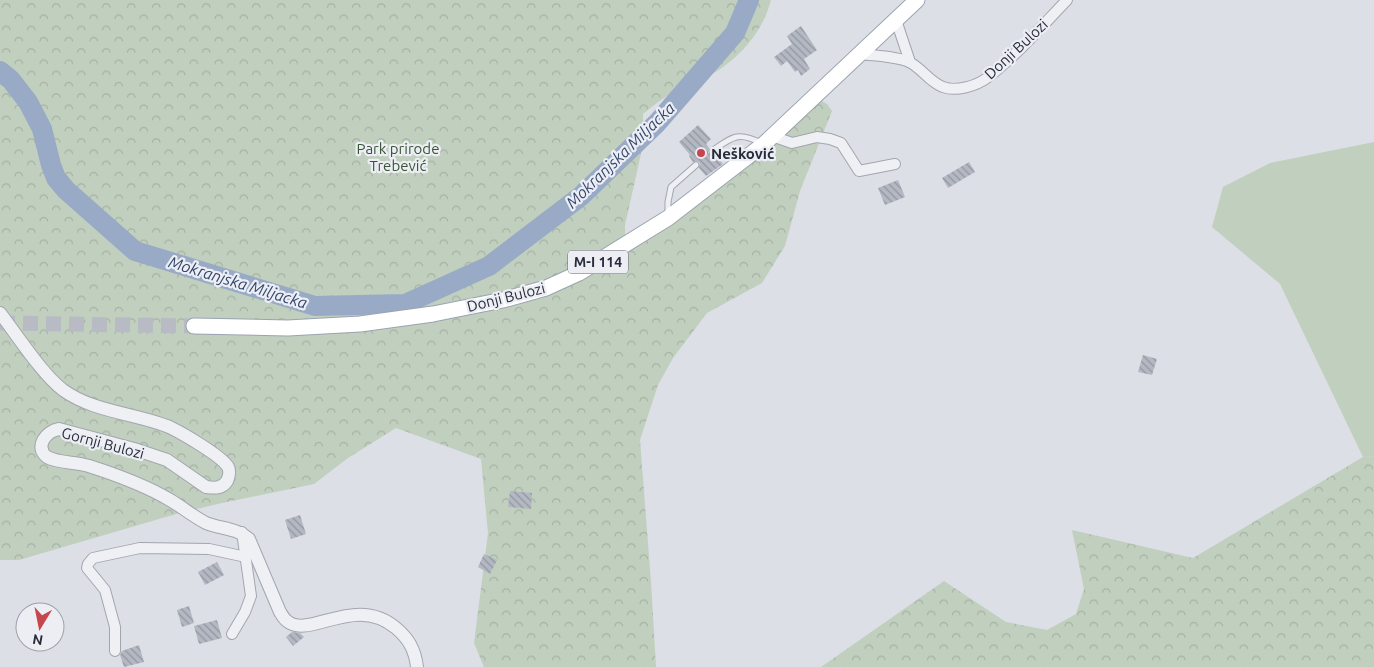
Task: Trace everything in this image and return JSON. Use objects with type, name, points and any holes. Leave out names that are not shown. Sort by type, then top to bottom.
[{"type":"main road","name":"Donji Bulozi","points":[[194,326],[288,328],[360,324],[433,314],[503,300],[546,288],[579,273],[668,218],[768,140],[917,0]]},
{"type":"street","name":"Donji Bulozi","points":[[896,20],[910,62],[932,82],[941,87],[957,89],[985,79],[1026,44],[1067,0]]},
{"type":"street","points":[[860,54],[910,62]]},
{"type":"street","points":[[768,140],[792,143],[817,137],[830,139],[841,144],[860,171],[895,164]]},
{"type":"street","name":"Gornji Bulozi","points":[[0,313],[51,380],[63,390],[100,407],[166,425],[188,437],[220,459],[228,467],[229,476],[221,486],[206,487],[166,460],[134,449],[59,429],[48,433],[43,440],[42,449],[47,456],[52,459],[87,465],[137,483],[170,500],[206,523],[242,532]]},
{"type":"street","points":[[232,634],[245,612],[251,596],[242,532]]},
{"type":"street","points":[[242,532],[249,539],[280,612],[288,622],[304,626],[353,614],[380,618],[405,636],[416,655],[418,667]]},
{"type":"street","points":[[116,651],[116,627],[105,590],[87,568],[93,558],[140,548],[209,549],[246,557]]},
{"type":"lane","points":[[712,151],[729,139],[739,135],[768,140]]},
{"type":"lane","points":[[668,218],[668,202],[671,187],[696,165]]},
{"type":"green space","name":"Park prirode Trebević","points":[[0,0],[771,0],[767,13],[754,36],[746,47],[726,65],[703,79],[669,95],[643,114],[643,145],[625,225],[627,240],[709,188],[810,94],[827,104],[832,111],[800,191],[785,246],[762,283],[707,313],[673,358],[658,385],[640,440],[656,667],[484,667],[474,643],[488,533],[481,459],[396,428],[348,458],[314,484],[176,514],[19,560],[0,560]]},
{"type":"green space","points":[[1374,142],[1374,456],[1363,457],[1280,284],[1212,227],[1223,187],[1270,163]]},
{"type":"green space","points":[[1374,456],[1374,667],[821,667],[944,581],[1006,622],[1047,630],[1076,614],[1084,589],[1072,530],[1193,558],[1363,457]]},
{"type":"building","points":[[801,26],[817,50],[804,59],[810,69],[801,76],[798,70],[795,72],[787,61],[781,66],[774,57],[792,44],[787,36]]},
{"type":"building","name":"Nešković","points":[[698,125],[711,139],[706,144],[709,148],[708,153],[715,154],[723,164],[706,176],[699,168],[700,163],[697,161],[693,162],[690,155],[679,142]]},
{"type":"building","points":[[969,162],[975,172],[948,188],[942,178]]},
{"type":"building","points":[[898,180],[905,197],[885,205],[878,188]]},
{"type":"building","points":[[1143,355],[1157,359],[1152,375],[1138,372]]},
{"type":"building","points":[[510,491],[532,493],[531,509],[508,507]]},
{"type":"building","points":[[300,515],[306,534],[291,539],[285,520]]},
{"type":"building","points":[[484,554],[497,560],[490,574],[478,567]]},
{"type":"building","points":[[217,562],[224,575],[205,585],[198,572]]},
{"type":"building","points":[[189,606],[194,623],[182,627],[177,610]]},
{"type":"building","points":[[217,620],[222,638],[199,644],[194,626]]},
{"type":"building","points":[[292,632],[300,633],[304,637],[293,646],[286,637]]},
{"type":"building","points":[[139,645],[144,662],[124,667],[120,655],[122,651]]},
{"type":"waterway","name":"Mokranjska Miljacka","points":[[0,71],[11,80],[28,102],[42,129],[56,178],[66,190],[135,251],[315,306],[405,304],[489,266],[581,196],[657,123],[735,33],[749,0]]},
{"type":"tunnel","points":[[0,323],[194,326]]},
{"type":"place","name":"Nešković","points":[[701,153]]}]
